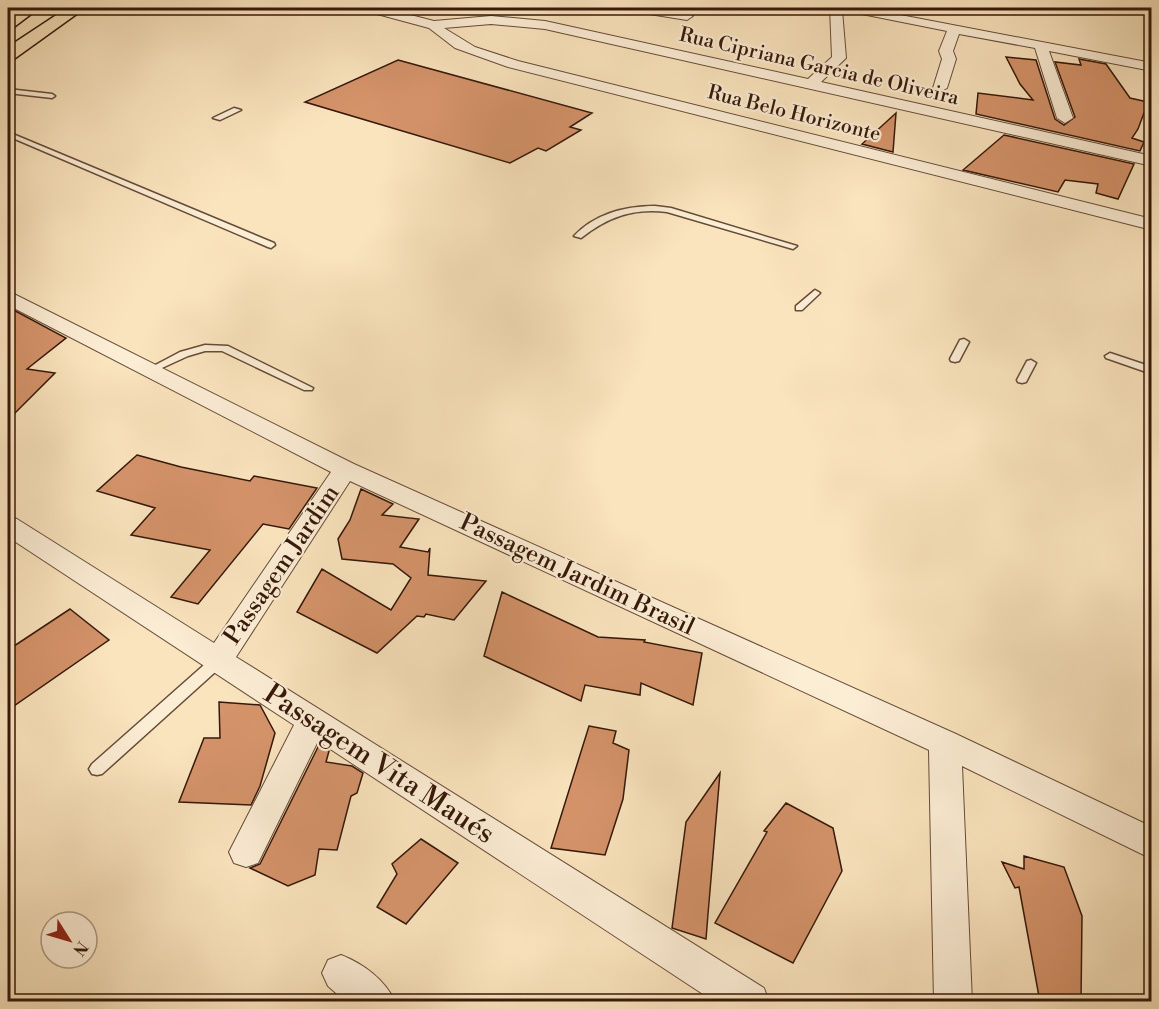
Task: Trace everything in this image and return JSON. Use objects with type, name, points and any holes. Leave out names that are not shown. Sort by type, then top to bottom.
[{"type":"highway","points":[[8,23],[31,8]]},
{"type":"highway","points":[[8,55],[77,8]]},
{"type":"street","name":"Rua Cipriana Garcia de Oliveira","points":[[370,8],[434,25],[469,21],[508,21],[545,25],[1152,161]]},
{"type":"street","points":[[469,21],[495,8]]},
{"type":"street","points":[[637,8],[687,16]]},
{"type":"street","points":[[810,85],[839,58],[836,8]]},
{"type":"street","points":[[847,8],[1152,67]]},
{"type":"street","points":[[949,8],[971,8]]},
{"type":"street","name":"Rua Belo Horizonte","points":[[434,25],[446,37],[463,48],[513,64],[1152,225]]},
{"type":"street","points":[[940,88],[950,59],[946,51],[954,28]]},
{"type":"street","points":[[1040,44],[1065,118]]},
{"type":"street","name":"Passagem Jardim Brasil","points":[[8,297],[345,469],[945,743],[1152,844]]},
{"type":"street","name":"Passagem Jardim","points":[[218,660],[345,469]]},
{"type":"street","name":"Passagem Vita Maués","points":[[8,525],[750,1002]]},
{"type":"street","points":[[246,852],[312,721]]},
{"type":"street","points":[[945,743],[953,1002]]},
{"type":"street","points":[[340,973],[376,1002]]},
{"type":"lane","points":[[390,13],[405,8]]},
{"type":"lane","points":[[8,91],[52,96]]},
{"type":"lane","points":[[217,118],[237,110]]},
{"type":"lane","points":[[8,134],[271,245]]},
{"type":"lane","points":[[578,236],[597,221],[630,208],[648,207],[668,210],[793,246]]},
{"type":"lane","points":[[799,308],[815,293]]},
{"type":"lane","points":[[955,359],[964,342]]},
{"type":"lane","points":[[151,370],[184,354],[205,348],[224,348],[308,388]]},
{"type":"lane","points":[[1110,356],[1152,371]]},
{"type":"lane","points":[[1022,380],[1031,363]]},
{"type":"lane","points":[[97,769],[218,660]]},
{"type":"building","points":[[1006,57],[1036,60],[1055,119],[1064,125],[1075,117],[1055,62],[1081,65],[1079,59],[1106,64],[1130,98],[1148,102],[1138,129],[1132,138],[1144,142],[1140,151],[976,114],[978,93],[1033,100],[1020,84]]},
{"type":"building","points":[[398,60],[592,113],[570,127],[581,130],[546,151],[538,148],[510,163],[305,102]]},
{"type":"building","points":[[896,113],[893,152],[862,144]]},
{"type":"building","points":[[1004,135],[1134,164],[1118,199],[1096,193],[1098,184],[1065,180],[1058,192],[963,170]]},
{"type":"building","points":[[8,307],[66,338],[27,369],[55,373],[8,420]]},
{"type":"building","points":[[137,455],[181,467],[250,481],[254,476],[317,488],[289,529],[263,524],[198,604],[171,597],[210,550],[131,535],[155,508],[97,491]]},
{"type":"building","points":[[361,489],[393,504],[382,515],[419,519],[400,547],[428,552],[430,548],[428,575],[486,581],[454,620],[426,614],[424,617],[417,616],[377,653],[297,612],[322,569],[391,610],[411,578],[393,564],[342,559],[338,539],[350,520]]},
{"type":"building","points":[[502,592],[598,637],[645,640],[644,642],[702,653],[693,705],[641,683],[640,695],[585,685],[581,701],[484,656]]},
{"type":"building","points":[[70,609],[109,640],[8,710],[8,650]]},
{"type":"building","points":[[219,702],[260,705],[275,733],[260,786],[251,805],[179,802],[204,738],[220,738]]},
{"type":"building","points":[[589,726],[616,731],[613,743],[629,750],[623,799],[605,855],[551,848]]},
{"type":"building","points":[[319,745],[329,751],[326,762],[352,766],[363,773],[357,793],[351,796],[337,850],[319,849],[315,875],[288,886],[250,868],[260,864]]},
{"type":"building","points":[[720,773],[706,939],[672,928],[686,822]]},
{"type":"building","points":[[786,803],[833,828],[842,871],[793,963],[715,923],[767,832],[764,831]]},
{"type":"building","points":[[421,839],[458,863],[406,924],[377,907],[397,874],[392,864]]},
{"type":"building","points":[[1024,856],[1064,867],[1082,916],[1081,1002],[1040,1002],[1019,887],[1015,888],[1002,862],[1024,869]]}]
